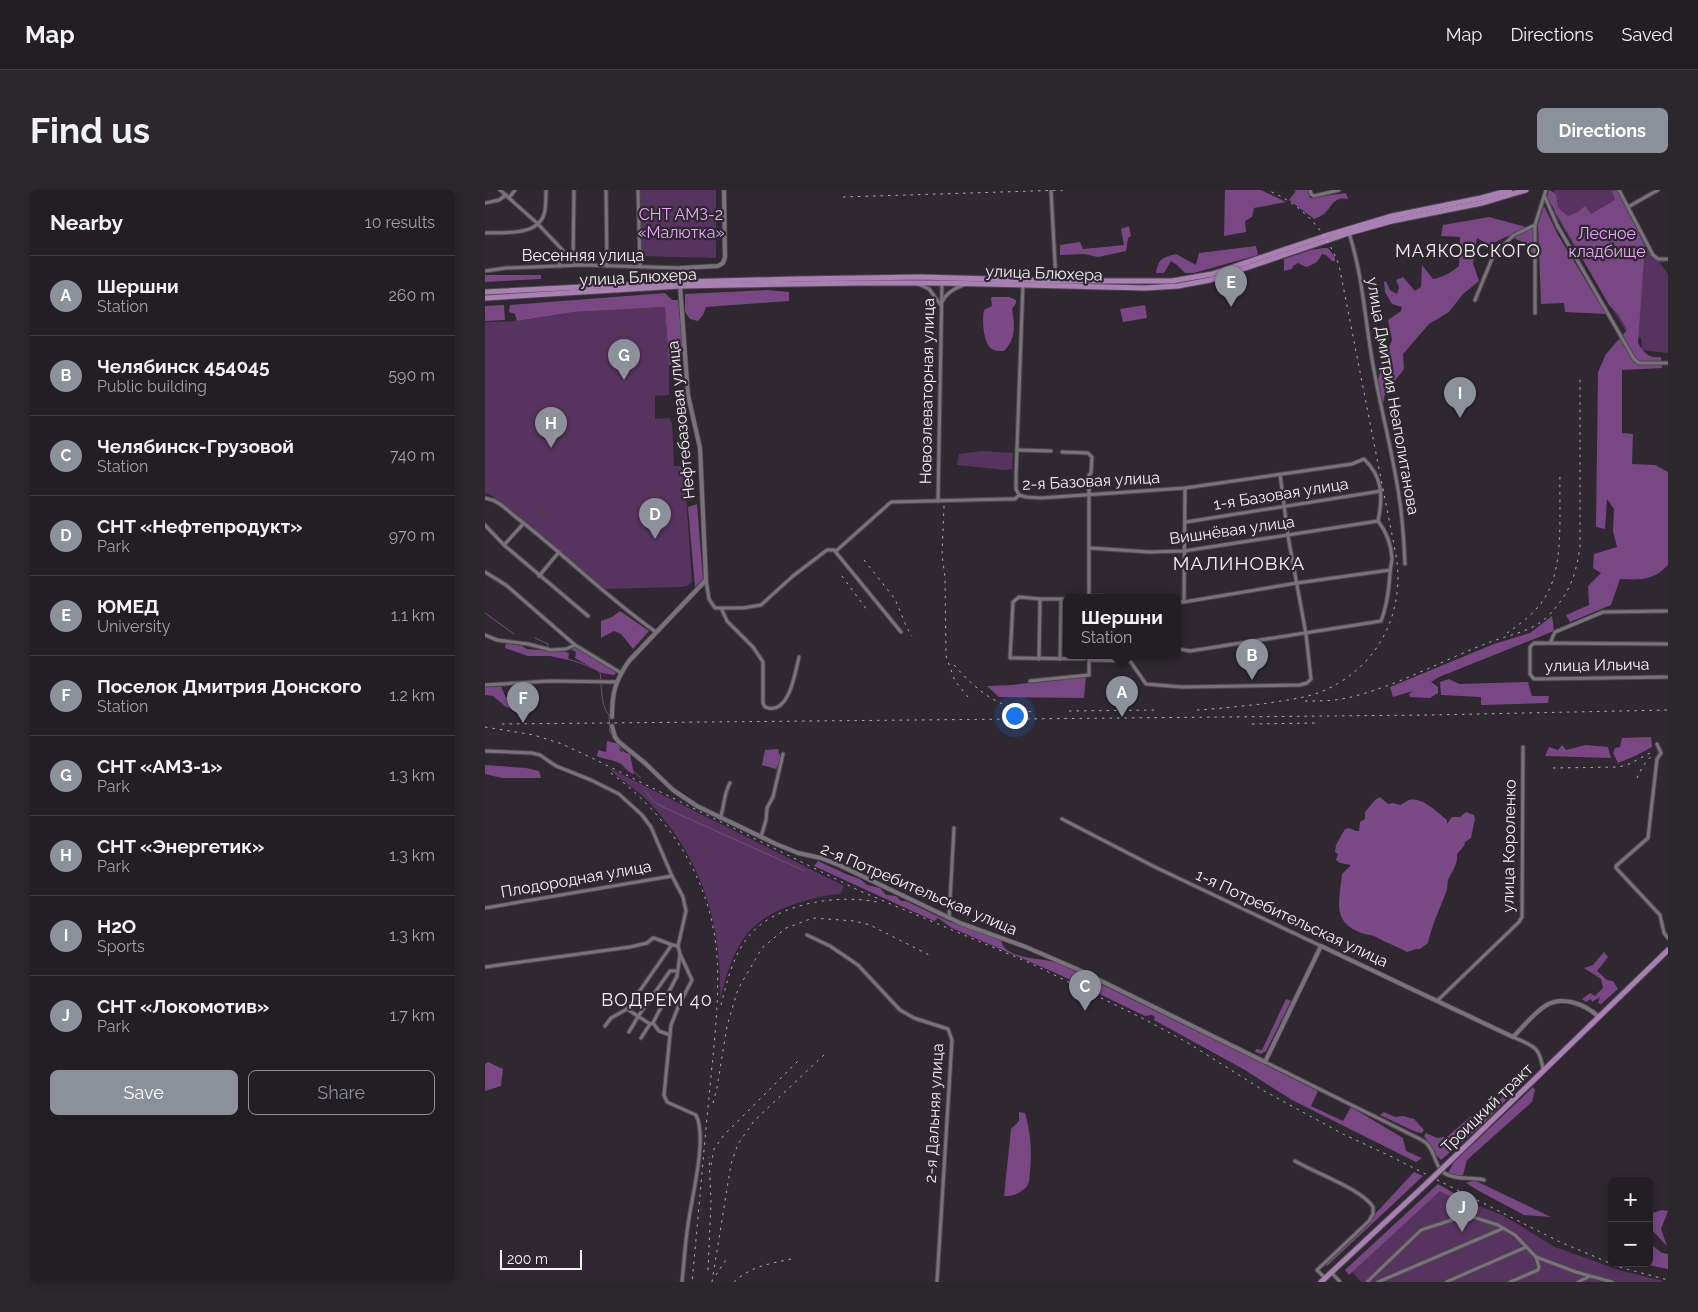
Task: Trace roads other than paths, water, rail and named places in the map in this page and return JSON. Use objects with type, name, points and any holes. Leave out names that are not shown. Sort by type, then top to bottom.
[{"type":"main road","name":"улица Блюхера","points":[[1056,284],[1193,279],[1245,264],[1367,223],[1509,190]]},
{"type":"main road","name":"улица Блюхера","points":[[548,292],[680,284],[912,277],[1145,288],[1178,286],[1198,283],[1242,270],[1395,220],[1483,203],[1526,190]]},
{"type":"main road","name":"улица Блюхера","points":[[680,284],[1023,283]]},
{"type":"main road","points":[[485,292],[548,292]]},
{"type":"main road","points":[[485,298],[533,296],[548,292]]},
{"type":"main road","name":"Троицкий тракт","points":[[1323,1280],[1447,1164],[1668,950]]},
{"type":"street","points":[[500,190],[537,223],[573,261],[583,265]]},
{"type":"street","points":[[485,203],[508,197],[515,190]]},
{"type":"street","points":[[485,233],[522,232],[529,230],[544,214],[546,190]]},
{"type":"street","name":"Весенняя улица","points":[[573,261],[574,190]]},
{"type":"street","points":[[606,190],[607,266]]},
{"type":"street","points":[[638,190],[640,266]]},
{"type":"street","points":[[681,268],[718,266],[723,263],[725,257],[724,190]]},
{"type":"street","points":[[1051,190],[1056,284]]},
{"type":"street","points":[[1310,190],[1312,196],[1339,190]]},
{"type":"street","points":[[1535,313],[1535,225],[1546,190]]},
{"type":"street","points":[[1619,190],[1653,255],[1658,259],[1668,259]]},
{"type":"street","points":[[1628,207],[1658,190]]},
{"type":"street","points":[[1545,196],[1557,225],[1630,353],[1639,363],[1668,363]]},
{"type":"street","points":[[1475,300],[1495,254],[1511,237],[1535,225]]},
{"type":"street","name":"улица Дмитрия Неаполитанова","points":[[1349,234],[1357,257],[1372,360],[1400,503],[1405,564]]},
{"type":"street","points":[[560,266],[560,259],[565,253]]},
{"type":"street","name":"Весенняя улица","points":[[485,271],[505,268],[583,265],[681,268]]},
{"type":"street","name":"Нефтебазовая улица","points":[[681,268],[680,284],[688,395],[700,448],[706,580]]},
{"type":"street","points":[[913,282],[929,289],[941,305],[947,294],[971,283]]},
{"type":"street","name":"Новоэлеваторная улица","points":[[938,501],[942,283]]},
{"type":"street","points":[[1019,495],[1016,489],[1023,283]]},
{"type":"street","points":[[1017,450],[1051,451]]},
{"type":"street","points":[[1061,452],[1091,454],[1091,473],[1089,475],[1089,594]]},
{"type":"street","name":"2-я Базовая улица","points":[[721,609],[748,608],[761,605],[827,550],[836,551],[891,502],[1015,499],[1019,495],[1041,498],[1185,488],[1352,464],[1364,460],[1370,465],[1381,491]]},
{"type":"street","points":[[1110,659],[1130,661],[1146,684],[1182,687],[1307,684],[1311,679],[1306,634],[1288,536],[1280,474]]},
{"type":"street","points":[[1185,488],[1184,602],[1390,570]]},
{"type":"street","points":[[1181,649],[1190,651],[1381,621],[1389,588],[1392,559],[1383,528],[1378,521],[1382,504],[1381,491]]},
{"type":"street","name":"1-я Базовая улица","points":[[1186,522],[1381,491]]},
{"type":"street","points":[[485,498],[493,500],[524,523],[657,632]]},
{"type":"street","name":"Вишнёвая улица","points":[[1089,548],[1149,552],[1184,551],[1378,521]]},
{"type":"street","points":[[504,545],[524,523]]},
{"type":"street","points":[[485,525],[539,576],[588,616]]},
{"type":"street","points":[[836,551],[901,632]]},
{"type":"street","points":[[539,576],[559,552]]},
{"type":"street","points":[[485,572],[505,585],[575,645],[621,673]]},
{"type":"street","points":[[706,580],[709,601],[715,608],[721,609],[727,621],[753,647],[763,662],[763,703],[765,707],[774,709],[782,706],[788,697],[799,657]]},
{"type":"street","points":[[612,717],[612,700],[616,682],[629,661],[706,580]]},
{"type":"street","points":[[1060,659],[1061,599],[1019,597],[1015,599],[1013,602],[1010,658],[1084,660],[1086,659]]},
{"type":"street","points":[[1039,599],[1039,659]]},
{"type":"street","points":[[1668,612],[1603,612],[1555,632],[1550,643],[1558,645],[1668,644]]},
{"type":"street","points":[[485,635],[497,640],[528,644],[551,650],[565,650],[575,645]]},
{"type":"street","name":"улица Ильича","points":[[1550,643],[1531,645],[1530,674],[1534,679],[1668,677]]},
{"type":"street","points":[[1030,680],[1089,675],[1089,659]]},
{"type":"street","points":[[485,685],[551,681],[616,682]]},
{"type":"street","name":"2-я Потребительская улица","points":[[612,726],[615,737],[619,742],[645,763],[673,790],[720,818],[760,838],[798,853],[821,858],[839,865],[981,932],[1033,950],[1079,970],[1418,1138],[1429,1146],[1439,1168],[1447,1174],[1483,1180]]},
{"type":"street","points":[[1657,744],[1661,753],[1657,759],[1648,838],[1616,868],[1660,916],[1664,933],[1668,938]]},
{"type":"street","name":"улица Короленко","points":[[1437,1001],[1522,917],[1523,747]]},
{"type":"street","points":[[485,751],[540,755],[556,766],[619,794],[651,827],[683,898],[686,907],[678,946],[691,980],[671,1025],[663,1095],[667,1102],[694,1113],[698,1117],[700,1124],[699,1153],[688,1224],[682,1282]]},
{"type":"street","points":[[760,838],[766,820],[767,808],[773,797],[783,754]]},
{"type":"street","points":[[720,818],[723,810],[724,794],[730,783]]},
{"type":"street","name":"1-я Потребительская улица","points":[[1061,818],[1155,867],[1513,1037],[1538,1051],[1543,1071]]},
{"type":"street","points":[[949,918],[953,828]]},
{"type":"street","name":"Плодородная улица","points":[[485,908],[672,876]]},
{"type":"street","name":"2-я Дальняя улица","points":[[807,934],[830,946],[858,965],[900,1010],[914,1018],[948,1029],[951,1033],[953,1040],[937,1282]]},
{"type":"street","points":[[485,967],[631,947],[647,943],[653,938],[660,939],[671,946],[678,946]]},
{"type":"street","points":[[605,1026],[611,1018],[627,1009],[671,946]]},
{"type":"street","points":[[1265,1062],[1321,946]]},
{"type":"street","points":[[641,1038],[652,1023],[677,976],[680,954]]},
{"type":"street","points":[[629,1032],[670,971],[677,971]]},
{"type":"street","points":[[1513,1037],[1545,1006],[1555,1002],[1577,1003],[1589,1008],[1599,1017]]},
{"type":"street","points":[[627,1009],[670,1035]]},
{"type":"street","points":[[1295,1160],[1359,1194],[1367,1199],[1373,1207],[1373,1214],[1369,1221],[1317,1270],[1323,1280]]},
{"type":"street","points":[[1367,1282],[1416,1234],[1429,1227],[1464,1216],[1483,1220],[1504,1228],[1515,1235],[1535,1257],[1539,1267],[1538,1270],[1510,1282]]},
{"type":"street","points":[[1378,1282],[1504,1228]]},
{"type":"street","points":[[1445,1282],[1526,1247]]},
{"type":"street","points":[[1535,1257],[1612,1282]]},
{"type":"street","points":[[1331,1272],[1340,1282]]},
{"type":"street","points":[[1578,1282],[1591,1276]]},
{"type":"waterway","points":[[485,613],[514,634]]},
{"type":"waterway","points":[[535,638],[548,644],[547,653],[594,669],[600,672],[601,680]]},
{"type":"waterway","points":[[601,684],[604,705],[609,715],[610,732],[628,757],[631,769],[641,778]]},
{"type":"waterway","points":[[645,791],[654,802],[665,808],[805,871]]},
{"type":"railway","points":[[843,197],[1065,190]]},
{"type":"railway","points":[[1197,710],[1262,704],[1297,698],[1318,693],[1338,683],[1356,671],[1371,655],[1391,619],[1396,599],[1398,577],[1396,555],[1339,265],[1327,241],[1311,220],[1291,203],[1267,190]]},
{"type":"railway","points":[[1305,701],[1342,699],[1382,687],[1485,644],[1533,627],[1555,609],[1566,593],[1574,576],[1580,546],[1580,375]]},
{"type":"railway","points":[[1507,633],[1535,610],[1548,592],[1553,580],[1559,550],[1560,474]]},
{"type":"railway","points":[[944,506],[942,555],[945,577],[946,656],[955,681],[968,697]]},
{"type":"railway","points":[[864,560],[895,599],[912,636]]},
{"type":"railway","points":[[842,576],[867,610]]},
{"type":"railway","points":[[954,665],[971,683],[989,697],[1020,710],[1033,712]]},
{"type":"railway","points":[[1069,711],[1157,710]]},
{"type":"railway","points":[[502,724],[1431,715],[1668,710]]},
{"type":"railway","points":[[1252,724],[1318,723]]},
{"type":"railway","points":[[485,727],[534,735],[562,744],[592,758],[860,891],[1030,963],[1144,1019],[1188,1043],[1266,1092],[1343,1134],[1558,1241],[1619,1267],[1668,1280]]},
{"type":"railway","points":[[1553,768],[1619,767],[1652,752]]},
{"type":"railway","points":[[1637,778],[1643,766],[1652,755]]},
{"type":"railway","points":[[611,773],[633,790],[652,810],[685,853],[707,903],[713,929],[718,974],[717,1009],[692,1282]]},
{"type":"railway","points":[[721,1005],[728,978],[738,952],[748,937],[760,925],[774,916],[808,904],[844,899],[877,902]]},
{"type":"railway","points":[[713,1103],[727,1026],[738,989],[762,948],[786,928],[813,918],[855,921],[870,925],[931,956]]},
{"type":"railway","points":[[712,1282],[731,1164],[738,1144],[754,1121],[826,1053]]},
{"type":"railway","points":[[711,1165],[714,1149],[724,1135],[798,1061]]},
{"type":"railway","points":[[708,1270],[711,1202],[709,1157]]},
{"type":"railway","points":[[716,1275],[727,1258]]},
{"type":"railway","points":[[734,1282],[754,1269],[791,1259]]},
{"type":"place","name":"ЮМЕД","points":[[1231,307]]},
{"type":"place","name":"СНТ «АМЗ-1»","points":[[624,380]]},
{"type":"place","name":"H2O","points":[[1460,418]]},
{"type":"place","name":"СНТ «Энергетик»","points":[[551,448]]},
{"type":"place","name":"СНТ «Нефтепродукт»","points":[[655,539]]},
{"type":"place","name":"Челябинск 454045","points":[[1252,680]]},
{"type":"place","name":"Шершни","points":[[1122,717]]},
{"type":"place","name":"Поселок Дмитрия Донского","points":[[523,723]]},
{"type":"place","name":"Челябинск-Грузовой","points":[[1085,1011]]},
{"type":"place","name":"СНТ «Локомотив»","points":[[1462,1232]]},
{"type":"district","name":"МАЯКОВСКОГО","points":[[1468,250]]},
{"type":"district","name":"МАЛИНОВКА","points":[[1239,563]]},
{"type":"district","name":"ВОДРЕМ 40","points":[[657,999]]},
{"type":"park label","name":"СНТ АМЗ-2 «Малютка»","points":[[681,223]]},
{"type":"park label","name":"Лесное кладбище","points":[[1607,242]]}]
